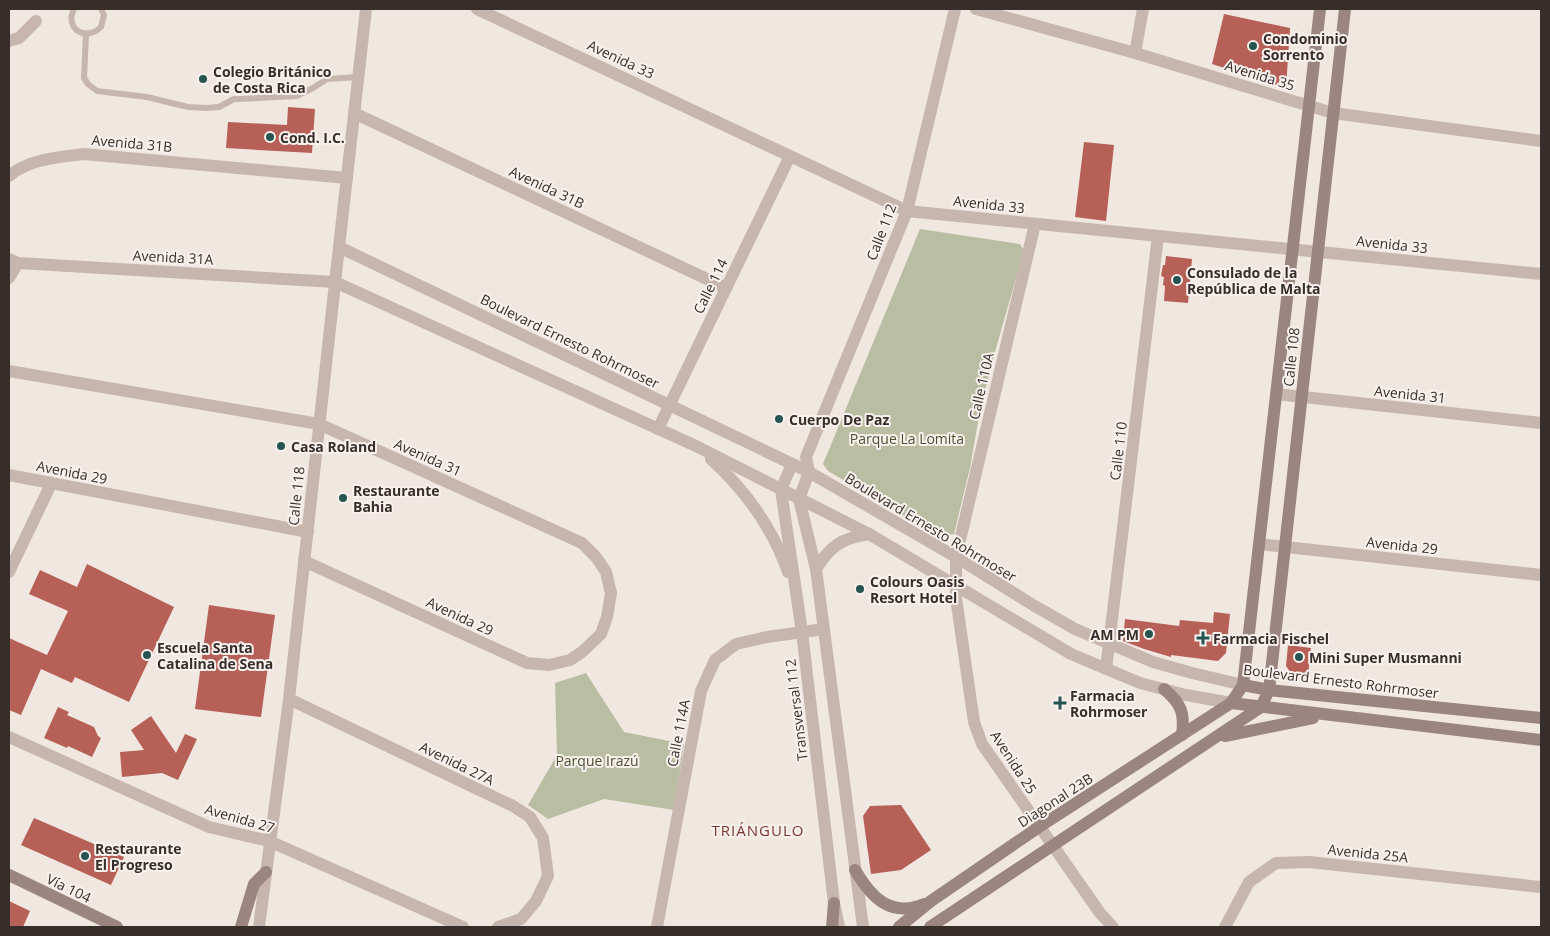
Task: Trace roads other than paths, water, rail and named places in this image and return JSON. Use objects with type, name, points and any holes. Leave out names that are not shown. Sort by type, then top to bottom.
[{"type":"main road","name":"Calle 108","points":[[1231,703],[1243,685],[1320,9]]},
{"type":"main road","name":"Calle 108","points":[[1261,707],[1269,690],[1345,9]]},
{"type":"main road","name":"Boulevard Ernesto Rohrmoser","points":[[1243,685],[1269,690],[1541,718]]},
{"type":"main road","points":[[1164,689],[1174,697],[1181,708],[1184,722],[1182,735]]},
{"type":"main road","name":"Diagonal 23B","points":[[899,927],[931,901],[1039,828],[1231,703]]},
{"type":"main road","points":[[1231,703],[1541,740]]},
{"type":"main road","points":[[930,927],[1261,707]]},
{"type":"main road","points":[[1215,738],[1329,715]]},
{"type":"main road","points":[[855,870],[876,900],[894,908],[913,908],[931,901]]},
{"type":"main road","points":[[241,927],[254,884],[266,872]]},
{"type":"main road","name":"Vía 104","points":[[9,875],[117,927]]},
{"type":"main road","points":[[832,927],[834,903]]},
{"type":"street","name":"Calle 118","points":[[259,927],[289,699],[366,9]]},
{"type":"street","name":"Avenida 33","points":[[477,9],[505,15],[790,156],[907,211],[1541,274]]},
{"type":"street","name":"Calle 112","points":[[806,457],[907,211],[954,9]]},
{"type":"street","name":"Avenida 35","points":[[976,9],[1135,53],[1333,113],[1541,141]]},
{"type":"street","points":[[1135,53],[1143,9]]},
{"type":"street","points":[[9,41],[19,38],[36,21]]},
{"type":"street","name":"Avenida 31B","points":[[354,113],[726,288]]},
{"type":"street","name":"Avenida 31B","points":[[9,176],[15,170],[49,158],[84,154],[347,178]]},
{"type":"street","name":"Calle 114","points":[[658,429],[790,156]]},
{"type":"street","name":"Calle 110A","points":[[957,585],[956,557],[1035,224]]},
{"type":"street","name":"Calle 110","points":[[1106,669],[1158,236]]},
{"type":"street","name":"Boulevard Ernesto Rohrmoser","points":[[339,247],[809,472],[956,557],[1075,629],[1152,662],[1243,685]]},
{"type":"street","points":[[9,278],[13,261]]},
{"type":"street","name":"Avenida 31A","points":[[13,261],[336,282]]},
{"type":"street","points":[[336,282],[696,446],[869,534],[1071,654],[1140,682],[1186,695],[1231,703]]},
{"type":"street","name":"Avenida 31","points":[[9,371],[319,424],[582,543],[596,557],[606,572],[611,593],[608,617],[601,634]]},
{"type":"street","name":"Avenida 31","points":[[1276,394],[1541,423]]},
{"type":"street","points":[[696,446],[724,471],[748,498],[768,529],[785,562],[797,597]]},
{"type":"street","points":[[781,490],[792,464],[806,457],[809,472],[799,499],[816,569],[863,927]]},
{"type":"street","name":"Avenida 29","points":[[9,475],[308,532]]},
{"type":"street","points":[[9,572],[50,484]]},
{"type":"street","name":"Transversal 112","points":[[781,490],[802,632],[834,903],[839,927]]},
{"type":"street","points":[[816,569],[825,555],[837,544],[852,536],[869,534]]},
{"type":"street","name":"Avenida 29","points":[[1259,544],[1541,576]]},
{"type":"street","name":"Avenida 29","points":[[304,561],[527,663],[549,665],[570,660],[582,652],[601,634]]},
{"type":"street","name":"Avenida 25","points":[[957,585],[956,598],[974,722],[982,744],[1100,914],[1113,927]]},
{"type":"street","name":"Calle 114A","points":[[657,927],[701,691],[715,660],[736,644],[824,629]]},
{"type":"street","name":"Avenida 27A","points":[[289,699],[513,806],[530,817],[543,838],[548,876],[536,901],[521,919],[498,927]]},
{"type":"street","name":"Avenida 27","points":[[9,738],[209,826],[269,841],[463,927]]},
{"type":"street","name":"Avenida 25A","points":[[1226,927],[1248,882],[1276,863],[1309,862],[1541,886]]},
{"type":"lane","points":[[74,9],[71,17],[72,23],[80,32],[86,34],[92,33],[101,26],[104,15],[101,9]]},
{"type":"lane","points":[[86,34],[84,78],[96,91],[147,97],[188,107],[219,107],[240,98],[297,96],[327,79],[358,77]]},
{"type":"place","name":"Condominio Sorrento","points":[[1253,46]]},
{"type":"place","name":"Colegio Británico de Costa Rica","points":[[203,79]]},
{"type":"place","name":"Cond. I.C.","points":[[270,137]]},
{"type":"place","name":"Consulado de la República de Malta","points":[[1177,280]]},
{"type":"place","name":"Cuerpo De Paz","points":[[779,419]]},
{"type":"place","name":"Casa Roland","points":[[281,446]]},
{"type":"place","name":"Restaurante Bahia","points":[[343,498]]},
{"type":"place","name":"Colours Oasis Resort Hotel","points":[[860,589]]},
{"type":"place","name":"AM PM","points":[[1149,634]]},
{"type":"place","name":"Farmacia Fischel","points":[[1203,638]]},
{"type":"place","name":"Escuela Santa Catalina de Sena","points":[[147,655]]},
{"type":"place","name":"Mini Super Musmanni","points":[[1299,657]]},
{"type":"place","name":"Farmacia Rohrmoser","points":[[1060,703]]},
{"type":"place","name":"Restaurante El Progreso","points":[[85,856]]},
{"type":"district","name":"TRIÁNGULO","points":[[758,830]]},
{"type":"park label","name":"Parque La Lomita","points":[[907,438]]},
{"type":"park label","name":"Parque Irazú","points":[[597,760]]}]
